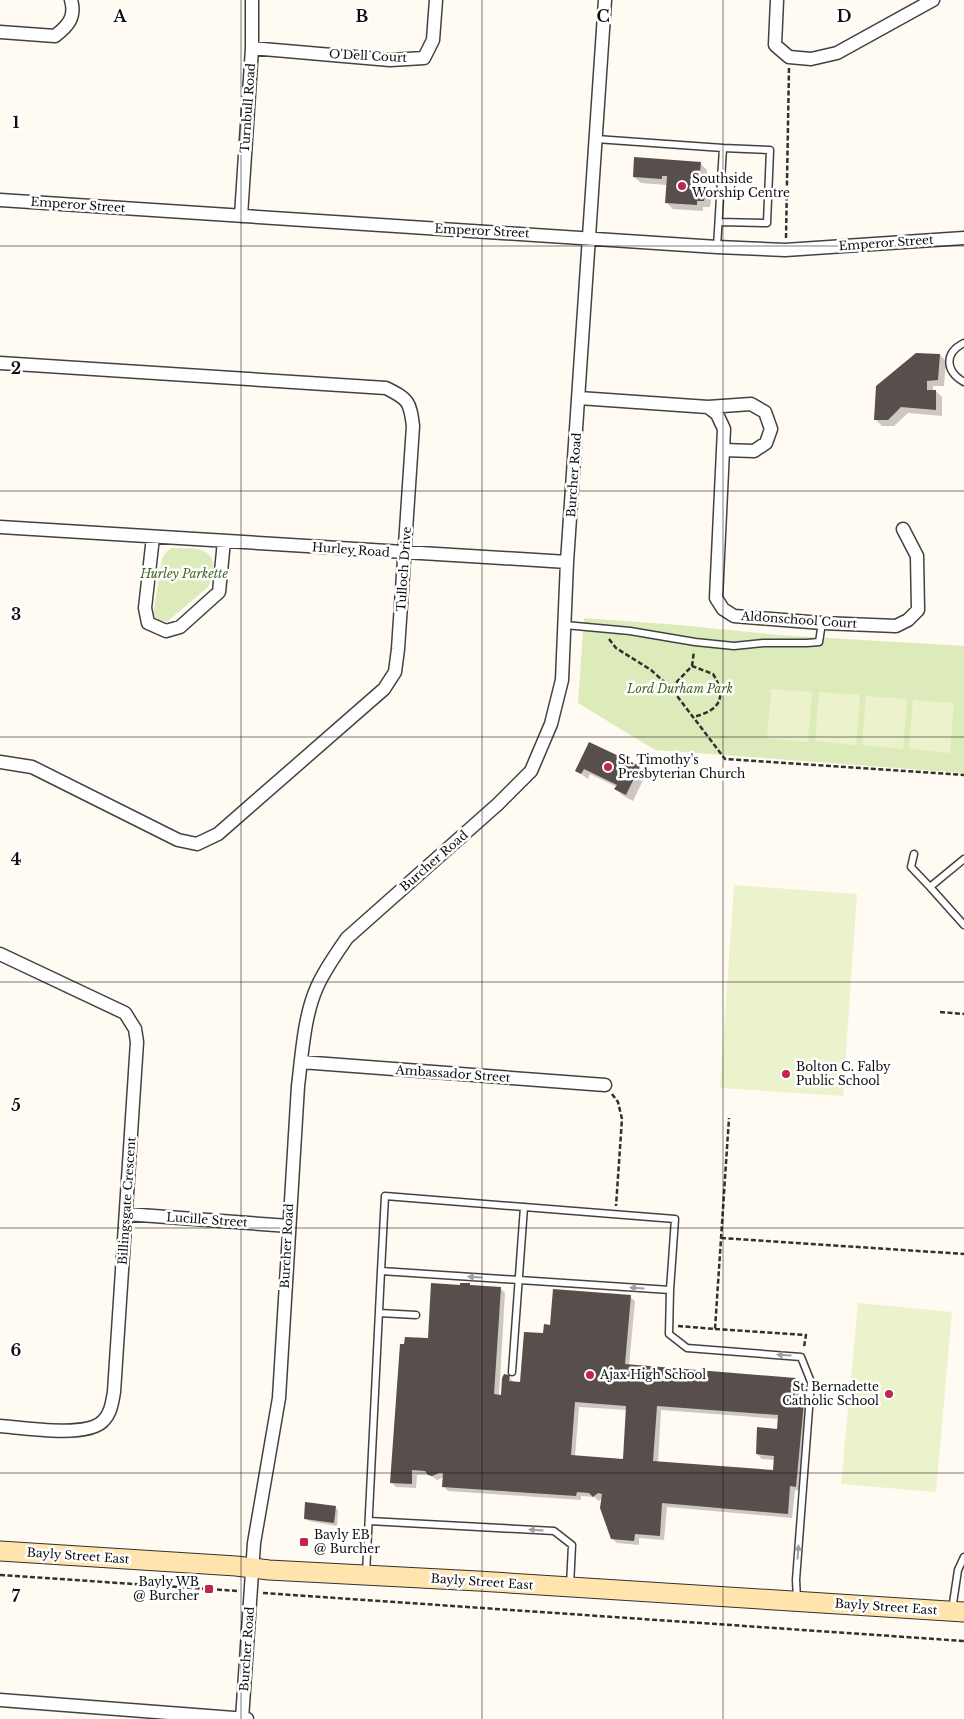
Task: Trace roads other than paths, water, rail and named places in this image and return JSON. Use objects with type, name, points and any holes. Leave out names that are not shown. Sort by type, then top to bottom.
[{"type":"main road","name":"Bayly Street East","points":[[0,1552],[958,1611]]},
{"type":"street","points":[[0,32],[56,36],[68,26],[73,13],[71,0]]},
{"type":"street","name":"Turnbull Road","points":[[241,216],[252,48],[252,0]]},
{"type":"street","name":"O'Dell Court","points":[[252,48],[390,60],[424,58],[433,40],[436,0]]},
{"type":"street","name":"Burcher Road","points":[[242,1719],[254,1543],[279,1398],[288,1226],[301,1062],[304,1036],[316,989],[330,963],[347,938],[498,804],[531,771],[551,724],[562,680],[567,562],[605,0]]},
{"type":"street","points":[[777,0],[774,45],[789,57],[811,59],[837,53],[932,0]]},
{"type":"street","name":"Emperor Street","points":[[0,200],[785,250],[964,238]]},
{"type":"street","name":"Tulloch Drive","points":[[0,363],[386,388],[404,397],[411,412],[413,426],[395,672],[384,689],[218,834],[198,844],[178,840],[32,767],[0,762]]},
{"type":"street","points":[[579,398],[708,407],[751,404],[765,412],[771,429],[766,443],[754,451],[723,450]]},
{"type":"street","name":"Aldonschool Court","points":[[708,407],[717,414],[724,429],[716,598],[723,609],[734,616],[822,623],[896,626],[908,620],[918,610],[917,556],[903,529]]},
{"type":"street","name":"Hurley Road","points":[[0,527],[567,562]]},
{"type":"street","points":[[153,537],[145,608],[148,623],[166,632],[180,627],[219,592],[224,541]]},
{"type":"street","name":"Billingsgate Crescent","points":[[0,954],[125,1013],[135,1029],[137,1054],[114,1392],[111,1408],[103,1422],[91,1429],[76,1431],[0,1426]]},
{"type":"street","name":"Ambassador Street","points":[[301,1062],[605,1085]]},
{"type":"street","name":"Lucille Street","points":[[126,1214],[288,1226]]},
{"type":"street","points":[[0,1700],[247,1719]]},
{"type":"lane","points":[[596,139],[770,150],[767,223],[718,222]]},
{"type":"lane","points":[[717,247],[723,148]]},
{"type":"lane","points":[[964,343],[956,347],[950,356],[949,366],[955,376],[964,382]]},
{"type":"lane","points":[[565,626],[630,631],[695,642],[734,646],[763,643],[819,642],[822,623]]},
{"type":"lane","points":[[914,854],[911,867],[964,925]]},
{"type":"lane","points":[[930,888],[964,859]]},
{"type":"lane","points":[[366,1575],[385,1196],[675,1219],[669,1334],[687,1348],[800,1357],[811,1382],[796,1580],[797,1601]]},
{"type":"lane","points":[[512,1372],[524,1207]]},
{"type":"lane","points":[[381,1271],[670,1290]]},
{"type":"lane","points":[[379,1313],[416,1315]]},
{"type":"lane","points":[[369,1521],[554,1531],[572,1544],[570,1587]]},
{"type":"lane","points":[[958,1611],[958,1570],[964,1557]]},
{"type":"place","name":"Southside Worship Centre","points":[[682,186]]},
{"type":"place","name":"St. Timothy's Presbyterian Church","points":[[608,767]]},
{"type":"place","name":"Bolton C. Falby Public School","points":[[786,1074]]},
{"type":"place","name":"Ajax High School","points":[[590,1375]]},
{"type":"place","name":"St. Bernadette Catholic School","points":[[889,1394]]},
{"type":"place","name":"Bayly EB @ Burcher","points":[[304,1542]]},
{"type":"place","name":"Bayly WB @ Burcher","points":[[209,1589]]},
{"type":"park label","name":"Hurley Parkette","points":[[184,574]]},
{"type":"park label","name":"Lord Durham Park","points":[[680,689]]}]
